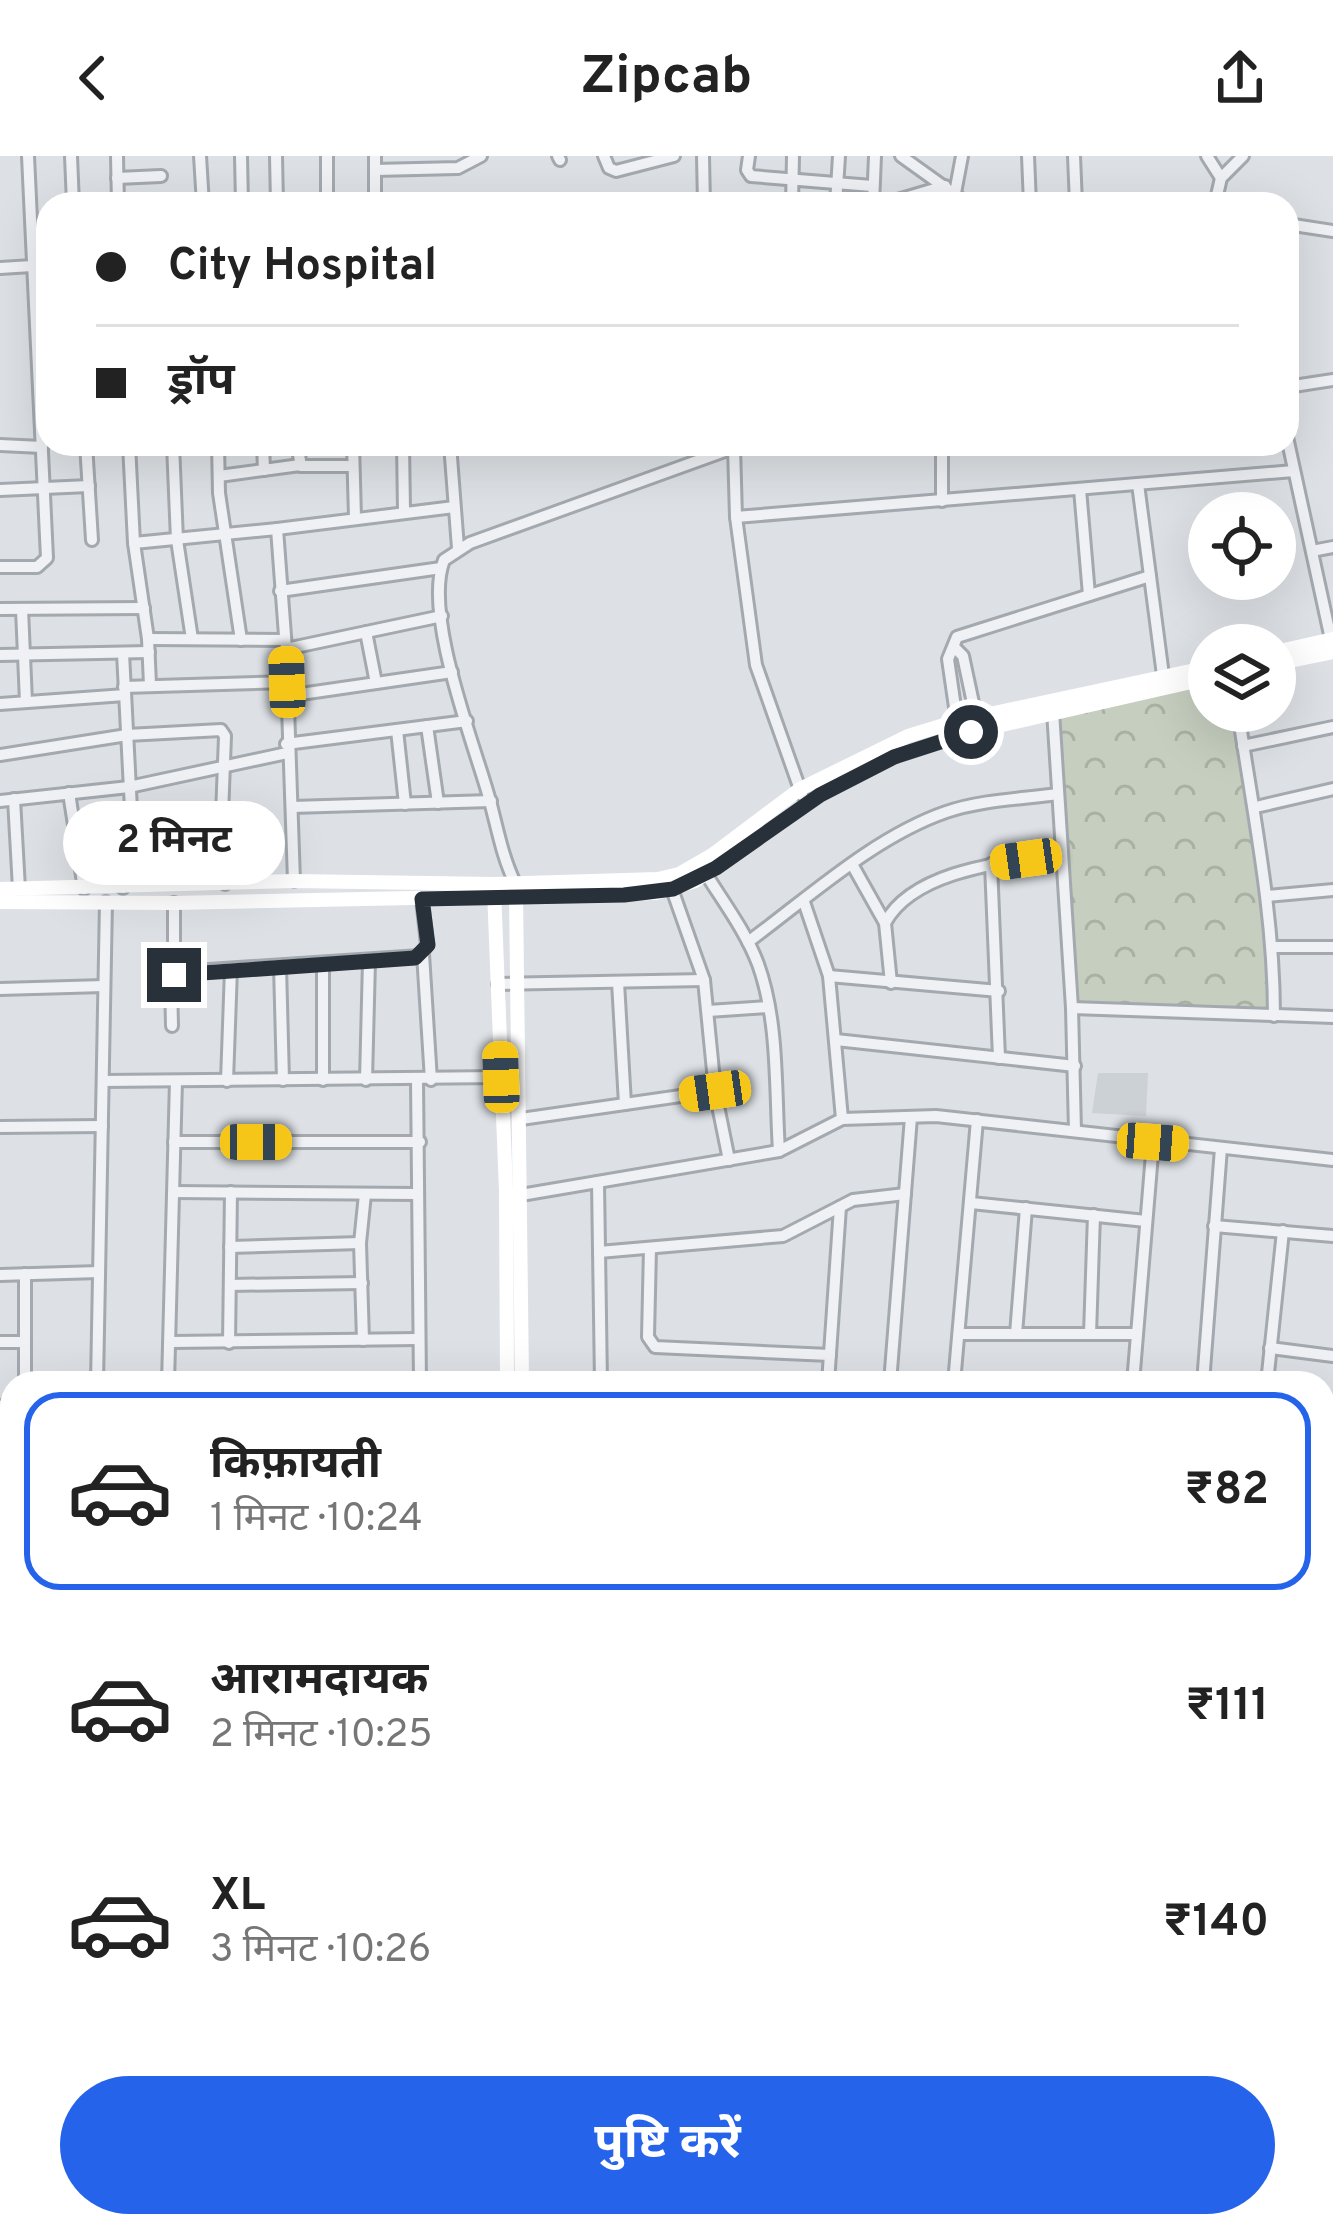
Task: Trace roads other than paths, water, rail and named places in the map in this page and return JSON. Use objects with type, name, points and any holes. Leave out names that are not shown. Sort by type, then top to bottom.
[{"type":"main road","points":[[1296,649],[1332,645]]},
{"type":"main road","points":[[1296,657],[1332,645]]},
{"type":"main road","points":[[1164,683],[1188,674]]},
{"type":"main road","points":[[0,902],[422,899],[679,874],[886,745],[957,721],[1188,680]]},
{"type":"main road","points":[[516,890],[624,895],[673,889],[706,874],[803,797],[894,757],[1052,707]]},
{"type":"main road","points":[[0,890],[294,881],[494,891]]},
{"type":"main road","points":[[516,890],[522,1371]]},
{"type":"main road","points":[[494,891],[506,1191],[507,1371]]},
{"type":"street","points":[[11,156],[28,157],[36,224]]},
{"type":"street","points":[[71,156],[72,192]]},
{"type":"street","points":[[116,156],[118,192]]},
{"type":"street","points":[[200,156],[202,192]]},
{"type":"street","points":[[241,156],[242,192]]},
{"type":"street","points":[[276,156],[277,192]]},
{"type":"street","points":[[327,156],[327,192]]},
{"type":"street","points":[[375,163],[463,161],[481,156]]},
{"type":"street","points":[[604,156],[608,168],[616,171],[674,156]]},
{"type":"street","points":[[703,156],[704,192]]},
{"type":"street","points":[[748,156],[752,176],[872,186]]},
{"type":"street","points":[[792,192],[793,156]]},
{"type":"street","points":[[837,192],[839,156]]},
{"type":"street","points":[[872,192],[875,156]]},
{"type":"street","points":[[901,156],[917,161],[954,192]]},
{"type":"street","points":[[950,189],[962,156]]},
{"type":"street","points":[[1028,156],[1030,192]]},
{"type":"street","points":[[1074,156],[1076,192]]},
{"type":"street","points":[[1207,156],[1221,178]]},
{"type":"street","points":[[1218,192],[1221,178],[1243,156]]},
{"type":"street","points":[[117,178],[161,176]]},
{"type":"street","points":[[937,192],[950,189]]},
{"type":"street","points":[[1299,226],[1333,231]]},
{"type":"street","points":[[0,268],[36,266]]},
{"type":"street","points":[[1299,385],[1333,380]]},
{"type":"street","points":[[0,445],[36,448]]},
{"type":"street","points":[[0,567],[38,567],[46,561],[43,456]]},
{"type":"street","points":[[87,456],[92,539]]},
{"type":"street","points":[[130,456],[150,686]]},
{"type":"street","points":[[174,456],[177,540],[192,639]]},
{"type":"street","points":[[218,456],[224,536],[241,640]]},
{"type":"street","points":[[263,456],[264,470]]},
{"type":"street","points":[[298,456],[299,465]]},
{"type":"street","points":[[353,456],[355,518]]},
{"type":"street","points":[[403,456],[404,510]]},
{"type":"street","points":[[451,456],[458,548]]},
{"type":"street","points":[[280,591],[441,568],[458,548],[709,456]]},
{"type":"street","points":[[739,456],[736,518],[755,665],[803,797]]},
{"type":"street","points":[[941,456],[942,501]]},
{"type":"street","points":[[1291,456],[1332,645]]},
{"type":"street","points":[[219,476],[299,465],[353,466]]},
{"type":"street","points":[[736,518],[1294,471]]},
{"type":"street","points":[[1138,484],[1164,683]]},
{"type":"street","points":[[0,490],[88,486]]},
{"type":"street","points":[[1080,489],[1089,595]]},
{"type":"street","points":[[134,543],[454,507]]},
{"type":"street","points":[[277,529],[294,881]]},
{"type":"street","points":[[1312,551],[1333,547]]},
{"type":"street","points":[[441,568],[442,616],[452,672],[516,890]]},
{"type":"street","points":[[957,721],[947,659],[961,635],[1150,576]]},
{"type":"street","points":[[0,609],[144,608]]},
{"type":"street","points":[[22,609],[26,702]]},
{"type":"street","points":[[0,655],[123,653],[192,639],[285,645],[442,616]]},
{"type":"street","points":[[366,632],[376,683]]},
{"type":"street","points":[[954,647],[963,656],[976,717]]},
{"type":"street","points":[[123,653],[132,829]]},
{"type":"street","points":[[287,696],[452,672]]},
{"type":"street","points":[[0,704],[150,686],[287,682]]},
{"type":"street","points":[[1052,707],[1076,1131]]},
{"type":"street","points":[[0,801],[128,787],[287,748],[467,721]]},
{"type":"street","points":[[427,726],[438,803]]},
{"type":"street","points":[[1243,746],[1333,727]]},
{"type":"street","points":[[0,755],[127,735],[222,730],[225,884]]},
{"type":"street","points":[[397,730],[405,804]]},
{"type":"street","points":[[1241,732],[1256,808],[1273,947],[1274,1016]]},
{"type":"street","points":[[1256,808],[1333,789]]},
{"type":"street","points":[[69,793],[84,890]]},
{"type":"street","points":[[748,942],[917,825],[951,810],[1058,794]]},
{"type":"street","points":[[14,799],[19,889]]},
{"type":"street","points":[[292,807],[490,801]]},
{"type":"street","points":[[76,838],[222,817]]},
{"type":"street","points":[[117,832],[123,888]]},
{"type":"street","points":[[885,923],[908,898],[952,875],[1061,854]]},
{"type":"street","points":[[494,891],[502,855]]},
{"type":"street","points":[[992,864],[999,1058]]},
{"type":"street","points":[[853,866],[885,923],[891,983]]},
{"type":"street","points":[[706,874],[757,960],[768,1007],[779,1151]]},
{"type":"street","points":[[673,889],[704,980],[715,1091],[729,1160]]},
{"type":"street","points":[[1267,896],[1333,890]]},
{"type":"street","points":[[422,899],[428,945],[423,954],[431,1080]]},
{"type":"street","points":[[97,1371],[106,902]]},
{"type":"street","points":[[804,902],[829,976],[842,1119]]},
{"type":"street","points":[[172,1027],[174,903]]},
{"type":"street","points":[[1273,947],[1333,947]]},
{"type":"street","points":[[174,975],[423,954]]},
{"type":"street","points":[[366,1080],[369,961]]},
{"type":"street","points":[[323,963],[323,1080]]},
{"type":"street","points":[[280,966],[283,1081]]},
{"type":"street","points":[[227,1081],[231,969]]},
{"type":"street","points":[[829,976],[999,991]]},
{"type":"street","points":[[498,983],[704,980]]},
{"type":"street","points":[[618,982],[625,1104]]},
{"type":"street","points":[[0,989],[104,986]]},
{"type":"street","points":[[708,1011],[768,1007]]},
{"type":"street","points":[[1072,1008],[1333,1017]]},
{"type":"street","points":[[836,1040],[1075,1066]]},
{"type":"street","points":[[103,1081],[501,1077]]},
{"type":"street","points":[[417,1080],[419,1371]]},
{"type":"street","points":[[169,1371],[176,1081]]},
{"type":"street","points":[[520,1119],[715,1091]]},
{"type":"street","points":[[891,1371],[911,1117]]},
{"type":"street","points":[[521,1195],[779,1151],[842,1119],[977,1120],[1333,1160]]},
{"type":"street","points":[[955,1371],[977,1120]]},
{"type":"street","points":[[0,1126],[102,1126]]},
{"type":"street","points":[[174,1142],[420,1142]]},
{"type":"street","points":[[1134,1371],[1153,1142]]},
{"type":"street","points":[[1204,1371],[1221,1148]]},
{"type":"street","points":[[598,1182],[601,1371]]},
{"type":"street","points":[[173,1192],[418,1194]]},
{"type":"street","points":[[229,1343],[231,1192]]},
{"type":"street","points":[[363,1340],[360,1243],[365,1193]]},
{"type":"street","points":[[599,1252],[783,1236],[870,1196],[905,1194]]},
{"type":"street","points":[[971,1203],[1146,1221]]},
{"type":"street","points":[[829,1371],[840,1207]]},
{"type":"street","points":[[1016,1334],[1026,1208]]},
{"type":"street","points":[[1090,1334],[1094,1215]]},
{"type":"street","points":[[1214,1226],[1333,1236]]},
{"type":"street","points":[[1268,1371],[1283,1231]]},
{"type":"street","points":[[230,1247],[360,1243]]},
{"type":"street","points":[[650,1248],[648,1337],[656,1347],[830,1355]]},
{"type":"street","points":[[0,1275],[99,1272]]},
{"type":"street","points":[[25,1274],[25,1371]]},
{"type":"street","points":[[230,1285],[362,1283]]},
{"type":"street","points":[[958,1334],[1137,1334]]},
{"type":"street","points":[[171,1342],[418,1339]]},
{"type":"street","points":[[0,1342],[25,1342]]},
{"type":"street","points":[[1270,1348],[1333,1356]]}]
